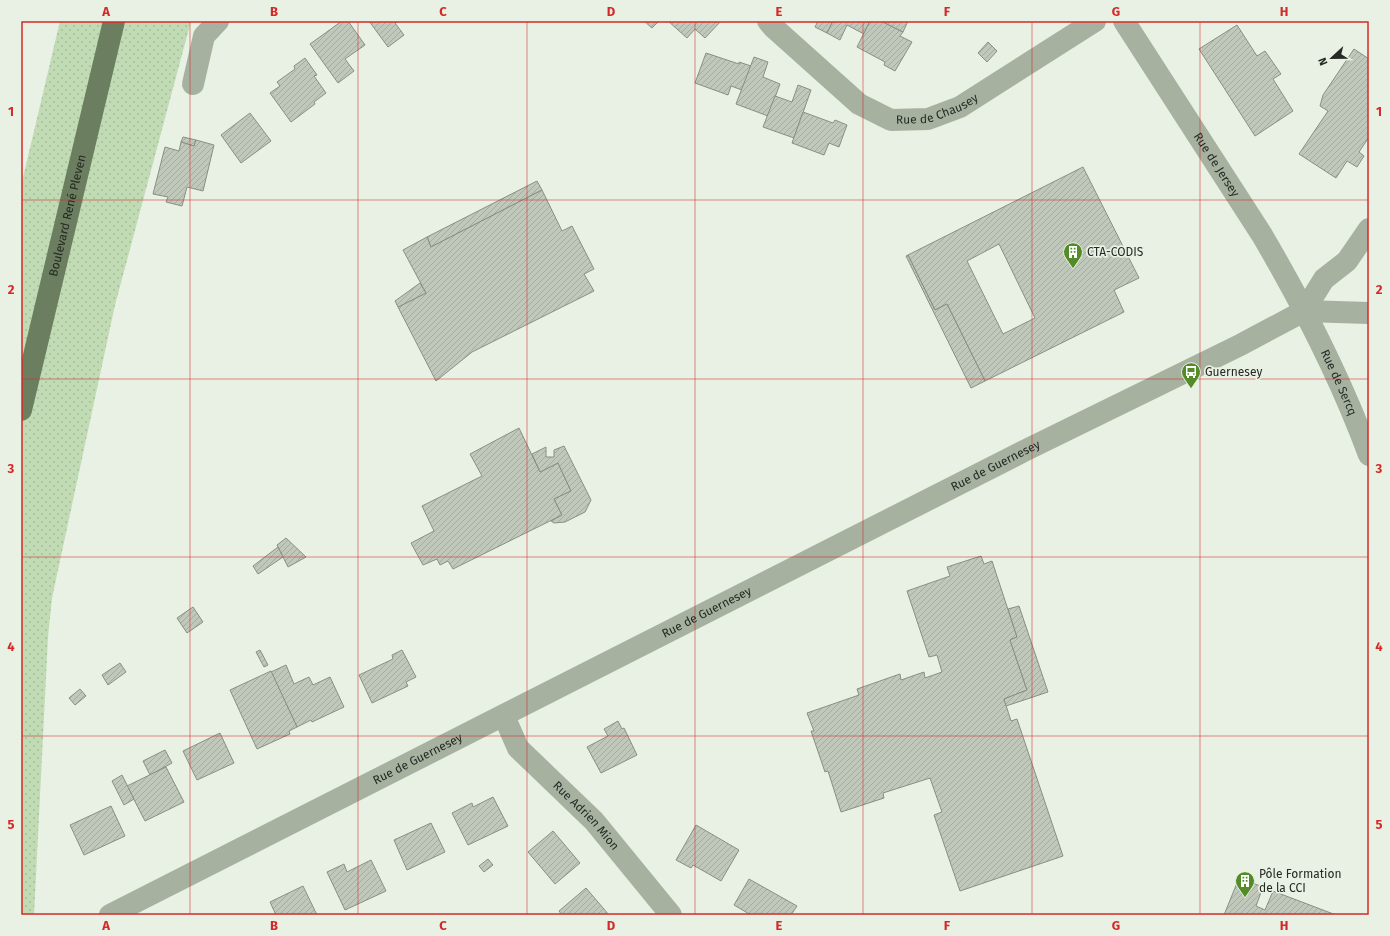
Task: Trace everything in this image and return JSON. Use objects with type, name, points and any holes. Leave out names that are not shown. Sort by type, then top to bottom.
[{"type":"main road","name":"Boulevard René Pleven","points":[[21,410],[114,21]]},
{"type":"street","points":[[193,84],[204,36],[218,21]]},
{"type":"street","name":"Rue de Chausey","points":[[768,21],[773,28],[859,104],[892,120],[928,119],[960,108],[1095,21]]},
{"type":"street","name":"Rue de Jersey","points":[[1124,21],[1262,235],[1304,311]]},
{"type":"street","points":[[1304,311],[1324,279],[1347,261],[1369,229]]},
{"type":"street","points":[[1304,311],[1369,312]]},
{"type":"street","name":"Rue de Sercq","points":[[1304,311],[1347,399],[1369,455]]},
{"type":"street","name":"Rue de Guernesey","points":[[119,913],[1026,450],[1210,360],[1304,311]]},
{"type":"street","name":"Rue Adrien Mion","points":[[504,716],[518,748],[594,821],[666,913]]},
{"type":"green space","points":[[60,21],[191,21],[115,305],[52,598],[48,637],[34,915],[21,915],[21,186]]},
{"type":"building","points":[[342,21],[348,21],[365,45],[345,59],[354,71],[338,83],[310,44]]},
{"type":"building","points":[[369,21],[399,21],[395,23],[404,35],[388,47]]},
{"type":"building","points":[[644,21],[659,21],[652,28]]},
{"type":"building","points":[[668,21],[721,21],[705,38],[695,29],[687,38]]},
{"type":"building","points":[[818,21],[833,21],[827,33],[815,27]]},
{"type":"building","points":[[833,21],[870,21],[864,34],[847,25],[840,40],[827,33]]},
{"type":"building","points":[[870,21],[881,21],[903,32],[900,36],[912,42],[895,71],[884,65],[885,62],[857,47]]},
{"type":"building","points":[[881,21],[908,21],[903,32]]},
{"type":"building","points":[[1237,25],[1257,56],[1265,51],[1281,74],[1273,79],[1293,111],[1255,136],[1199,49]]},
{"type":"building","points":[[988,42],[997,51],[987,62],[978,53]]},
{"type":"building","points":[[1354,49],[1369,59],[1369,137],[1359,152],[1364,156],[1357,167],[1347,161],[1336,178],[1299,154],[1328,111],[1320,106],[1323,95]]},
{"type":"building","points":[[706,53],[739,64],[739,62],[751,66],[742,90],[731,86],[728,95],[695,83]]},
{"type":"building","points":[[754,57],[768,62],[763,77],[780,84],[768,116],[736,104]]},
{"type":"building","points":[[305,58],[317,75],[314,76],[326,93],[314,102],[315,104],[291,122],[270,93],[280,86],[277,82],[295,69],[294,66]]},
{"type":"building","points":[[798,85],[811,90],[794,138],[763,127],[775,96],[792,102]]},
{"type":"building","points":[[803,112],[833,123],[835,120],[847,125],[839,147],[829,143],[824,155],[792,143]]},
{"type":"building","points":[[250,113],[271,141],[241,163],[221,135]]},
{"type":"building","points":[[183,137],[196,140],[194,146],[181,142]]},
{"type":"building","points":[[196,140],[214,145],[203,191],[187,187],[182,206],[166,202],[168,197],[153,194],[165,147],[179,151],[181,142],[194,146]]},
{"type":"building","name":"CTA-CODIS","points":[[1083,167],[1139,278],[1114,290],[1124,312],[985,381],[947,304],[935,310],[908,255]],"holes":[[[999,244],[1035,318],[1003,334],[967,261]]]},
{"type":"building","points":[[537,181],[542,190],[431,247],[427,237]]},
{"type":"building","points":[[542,190],[562,231],[572,226],[594,269],[584,274],[594,291],[472,352],[436,381],[398,307],[426,293],[403,250],[427,237],[431,247]]},
{"type":"building","points":[[908,255],[935,310],[947,304],[985,381],[971,388],[906,256]]},
{"type":"building","points":[[420,283],[426,293],[398,307],[395,301]]},
{"type":"building","points":[[519,428],[540,472],[558,463],[571,491],[554,499],[562,515],[453,569],[448,561],[440,565],[437,559],[423,565],[411,543],[434,531],[422,506],[482,476],[470,454]]},
{"type":"building","points":[[564,446],[591,500],[585,512],[565,522],[554,523],[551,521],[562,515],[554,499],[571,491],[558,463],[540,472],[532,454],[546,447],[546,457],[554,457],[554,450]]},
{"type":"building","points":[[286,538],[306,557],[288,567],[277,545]]},
{"type":"building","points":[[278,547],[283,557],[258,574],[253,566]]},
{"type":"building","points":[[981,556],[984,564],[992,561],[1017,637],[1010,640],[1027,690],[1004,699],[1011,721],[1017,719],[1063,856],[960,891],[934,815],[942,812],[930,778],[883,793],[884,798],[841,812],[828,771],[825,772],[811,731],[814,731],[807,713],[859,695],[857,689],[900,674],[901,680],[924,672],[925,678],[942,672],[937,655],[929,657],[907,591],[950,576],[947,567]]},
{"type":"building","points":[[1019,606],[1048,692],[1006,706],[1004,699],[1027,690],[1010,640],[1017,637],[1008,609]]},
{"type":"building","points":[[193,607],[203,622],[187,633],[177,618]]},
{"type":"building","points":[[260,650],[268,665],[264,667],[256,652]]},
{"type":"building","points":[[402,650],[416,677],[406,682],[408,686],[372,703],[359,675],[393,659],[392,655]]},
{"type":"building","points":[[120,663],[126,672],[108,685],[102,675]]},
{"type":"building","points":[[286,665],[294,684],[309,677],[313,685],[330,677],[344,707],[312,722],[311,720],[297,727],[271,672]]},
{"type":"building","points":[[271,671],[297,727],[289,731],[290,734],[257,749],[230,690]]},
{"type":"building","points":[[80,689],[86,696],[75,705],[69,698]]},
{"type":"building","points":[[618,721],[622,729],[624,728],[637,755],[601,773],[587,747],[608,736],[604,729]]},
{"type":"building","points":[[220,733],[234,763],[197,780],[183,751]]},
{"type":"building","points":[[165,750],[172,763],[150,775],[143,761]]},
{"type":"building","points":[[166,767],[184,802],[145,821],[127,786]]},
{"type":"building","points":[[122,775],[134,799],[124,805],[112,781]]},
{"type":"building","points":[[493,797],[508,826],[468,845],[452,813],[472,803],[473,807]]},
{"type":"building","points":[[111,806],[125,836],[84,855],[70,825]]},
{"type":"building","points":[[431,823],[445,852],[407,870],[394,840]]},
{"type":"building","points":[[696,825],[739,850],[721,881],[693,865],[691,868],[676,860]]},
{"type":"building","points":[[553,831],[580,863],[555,884],[528,852]]},
{"type":"building","points":[[488,859],[493,865],[484,872],[479,866]]},
{"type":"building","points":[[371,860],[386,891],[345,910],[327,872],[344,864],[347,872]]},
{"type":"building","name":"Pôle Formation de la CCI","points":[[1239,878],[1263,887],[1256,906],[1265,910],[1273,891],[1336,915],[1224,915]]},
{"type":"building","points":[[749,879],[797,906],[791,915],[751,915],[734,905]]},
{"type":"building","points":[[303,886],[317,915],[276,915],[270,902]]},
{"type":"building","points":[[586,888],[609,915],[562,915],[559,911]]},
{"type":"place","name":"CTA-CODIS","points":[[1073,269]]},
{"type":"place","name":"Guernesey","points":[[1191,389]]},
{"type":"place","name":"Pôle Formation de la CCI","points":[[1245,898]]}]
